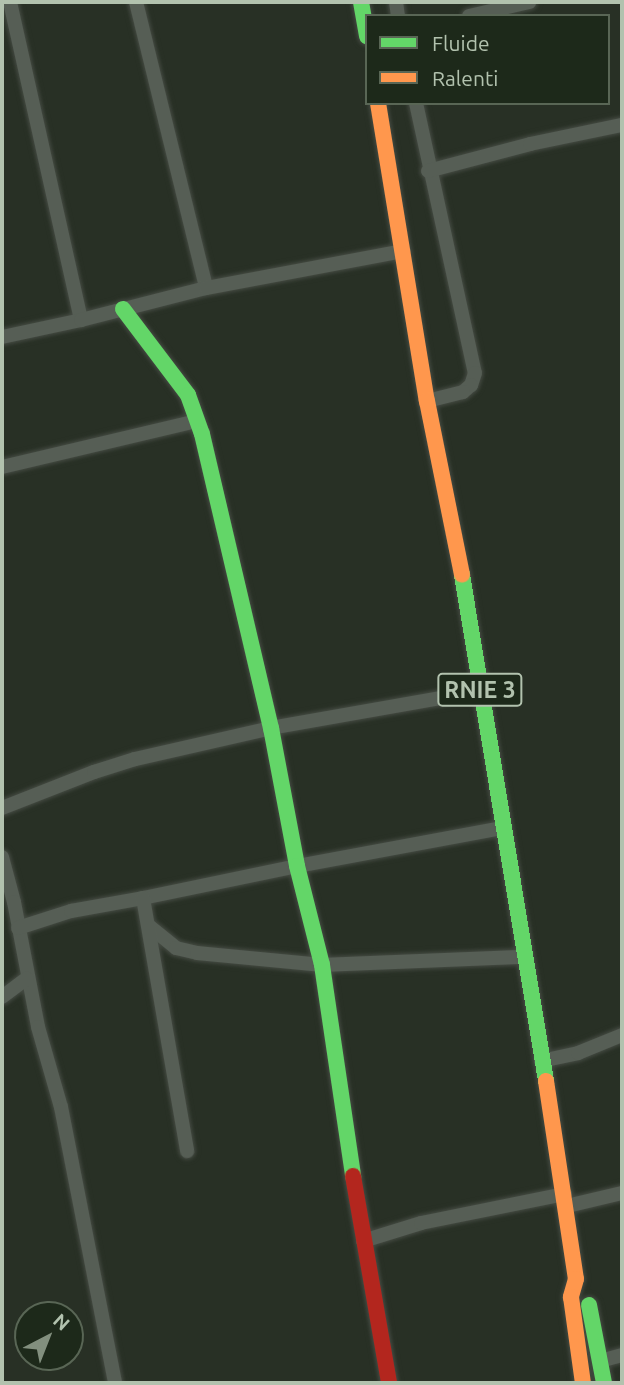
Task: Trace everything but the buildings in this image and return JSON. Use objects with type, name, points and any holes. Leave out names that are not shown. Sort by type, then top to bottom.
[{"type":"main road","points":[[361,2],[365,25]]},
{"type":"main road","name":"RNIE 3","points":[[378,105],[427,401],[461,569],[566,1200],[576,1279],[571,1297],[583,1383]]},
{"type":"main road","points":[[123,309],[188,395],[197,421],[271,728],[297,866],[322,965],[363,1241],[389,1383]]},
{"type":"main road","name":"RNIE 3","points":[[576,1279],[587,1295],[604,1383]]},
{"type":"street","points":[[10,2],[81,320]]},
{"type":"street","points":[[136,2],[206,288]]},
{"type":"street","points":[[478,14],[529,2]]},
{"type":"street","points":[[416,105],[428,171],[475,373],[471,385],[463,392],[427,401]]},
{"type":"street","points":[[428,171],[530,144],[620,129]]},
{"type":"street","points":[[2,337],[206,288],[404,251]]},
{"type":"street","points":[[2,467],[197,421]]},
{"type":"street","points":[[2,808],[104,768],[271,728],[480,691]]},
{"type":"street","points":[[18,928],[71,911],[503,828]]},
{"type":"street","points":[[2,857],[27,978],[61,1107],[116,1383]]},
{"type":"street","points":[[143,898],[187,1151]]},
{"type":"street","points":[[149,926],[176,948],[197,953],[322,965],[524,957]]},
{"type":"street","points":[[2,997],[27,978]]},
{"type":"street","points":[[541,1061],[578,1053],[622,1035]]},
{"type":"street","points":[[363,1241],[421,1223],[622,1193]]},
{"type":"street","points":[[600,1361],[622,1355]]},
{"type":"traffic: fast","points":[[361,2],[365,25]]},
{"type":"traffic: fast","points":[[123,309],[188,395],[202,434],[271,728],[297,866],[322,965],[353,1176]]},
{"type":"traffic: fast","points":[[462,575],[546,1081]]},
{"type":"traffic: fast","points":[[589,1305],[604,1383]]},
{"type":"traffic: slow","points":[[378,105],[427,401],[462,575]]},
{"type":"traffic: slow","points":[[546,1081],[576,1279],[571,1297],[583,1383]]},
{"type":"traffic: jam","points":[[353,1176],[389,1383]]}]
